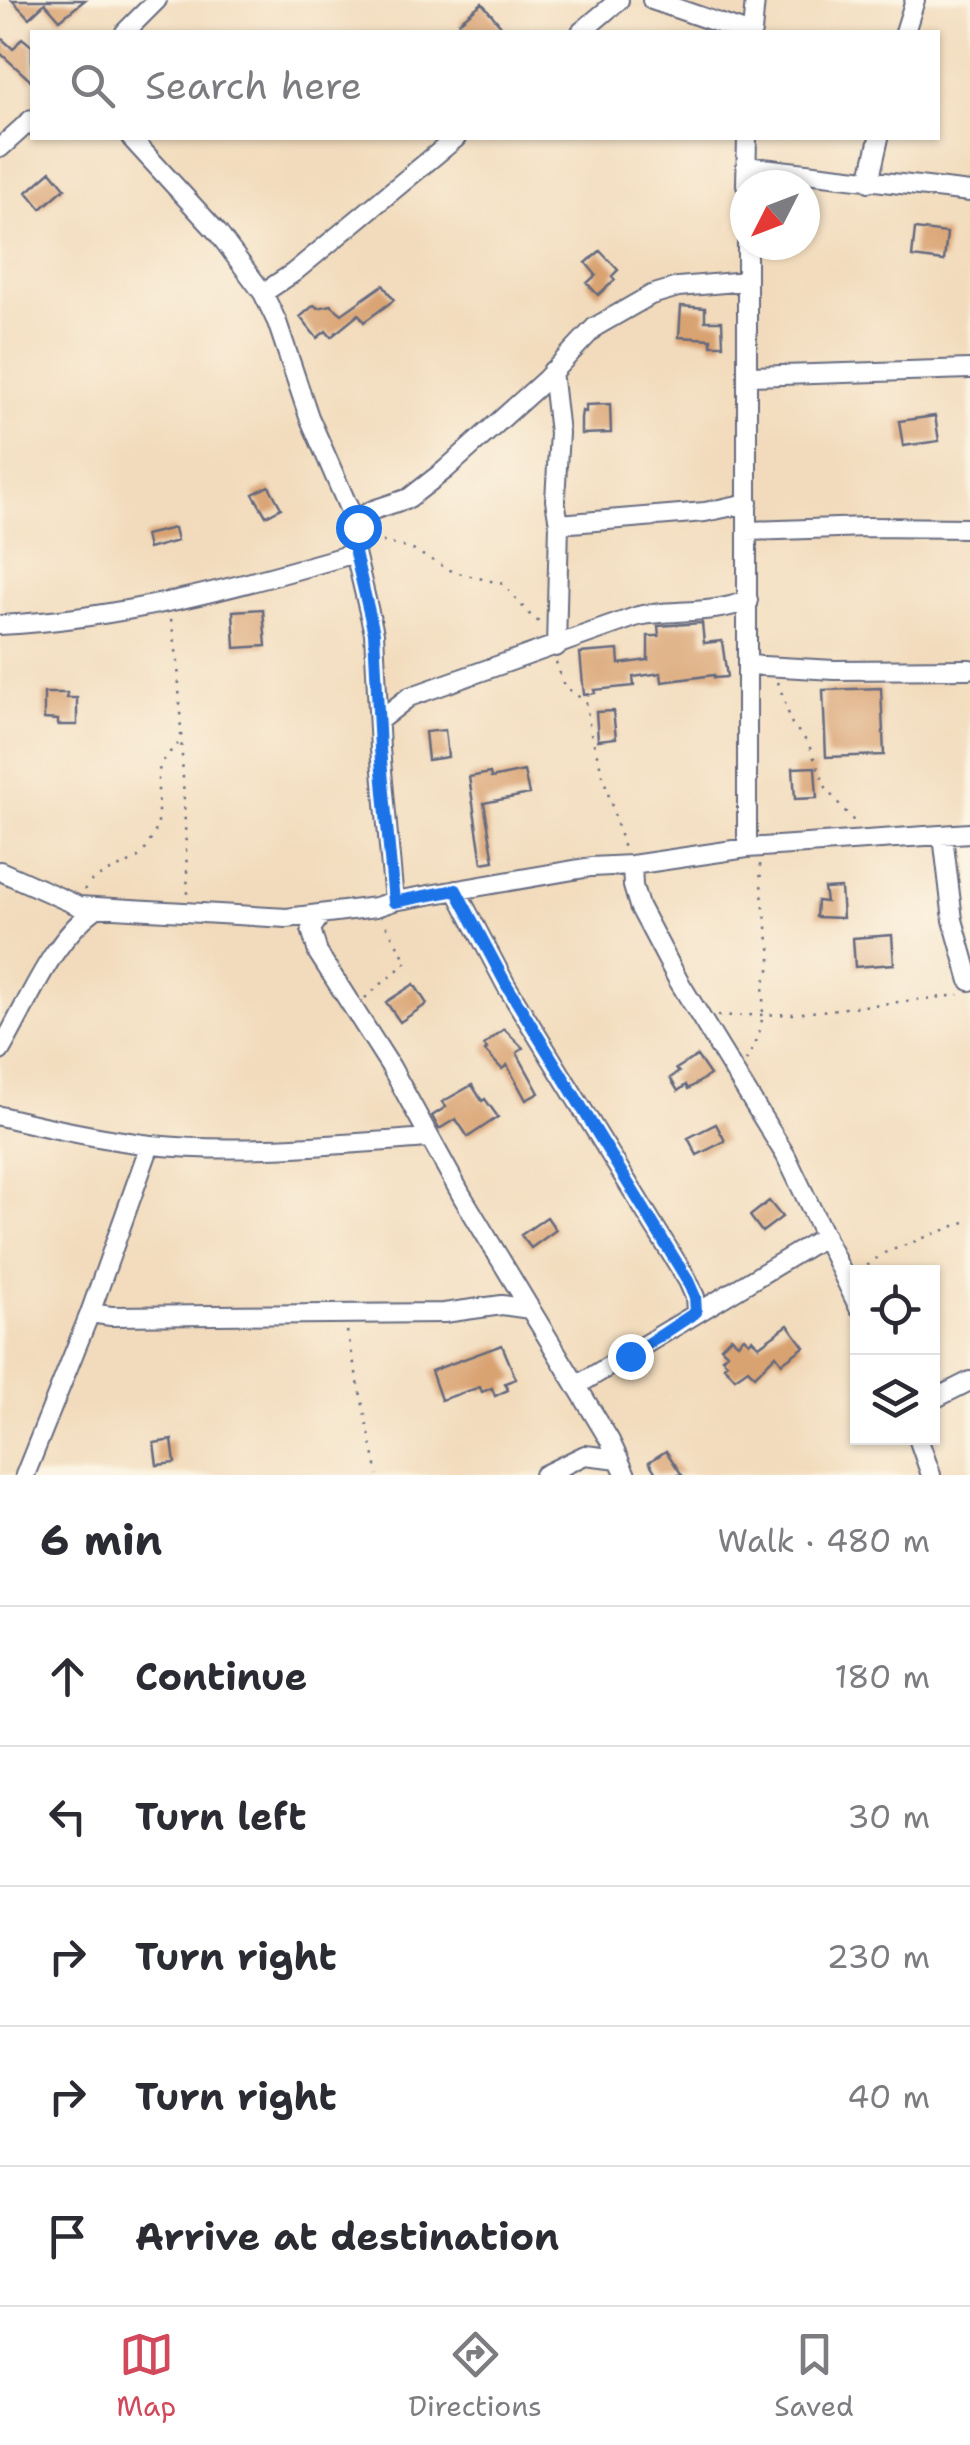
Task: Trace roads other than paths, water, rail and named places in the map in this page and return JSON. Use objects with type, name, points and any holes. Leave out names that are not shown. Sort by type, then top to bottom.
[{"type":"street","points":[[128,30],[157,0]]},
{"type":"street","points":[[583,30],[618,0]]},
{"type":"street","points":[[652,0],[743,30]]},
{"type":"street","points":[[749,30],[755,0]]},
{"type":"street","points":[[907,30],[916,0]]},
{"type":"street","points":[[0,148],[30,121]]},
{"type":"street","points":[[133,140],[218,233],[262,293],[277,322],[356,538],[374,633],[385,904]]},
{"type":"street","points":[[262,293],[293,274],[454,140]]},
{"type":"street","points":[[746,170],[747,140]]},
{"type":"street","points":[[869,182],[879,140]]},
{"type":"street","points":[[746,166],[970,192]]},
{"type":"street","points":[[747,260],[748,600],[756,665],[753,848]]},
{"type":"street","points":[[356,538],[360,518],[409,498],[445,470],[595,327],[651,295],[678,287],[747,281]]},
{"type":"street","points":[[749,376],[970,369]]},
{"type":"street","points":[[552,371],[559,433],[554,500],[558,524],[556,639]]},
{"type":"street","points":[[558,524],[705,512],[748,503]]},
{"type":"street","points":[[748,530],[970,528]]},
{"type":"street","points":[[0,625],[34,624],[215,593],[356,538]]},
{"type":"street","points":[[380,719],[409,697],[556,639],[667,610],[726,608],[748,600]]},
{"type":"street","points":[[756,665],[834,670],[970,668]]},
{"type":"street","points":[[0,871],[88,906],[287,918],[320,916],[546,873],[753,848],[970,833]]},
{"type":"street","points":[[943,836],[953,920],[970,982]]},
{"type":"street","points":[[624,866],[639,906],[678,980],[786,1156],[850,1289]]},
{"type":"street","points":[[456,890],[506,984],[688,1281],[696,1312]]},
{"type":"street","points":[[0,1051],[63,938],[88,906]]},
{"type":"street","points":[[312,938],[311,929],[320,916]]},
{"type":"street","points":[[287,918],[312,938],[391,1067],[622,1467]]},
{"type":"street","points":[[0,1116],[53,1129],[150,1144],[261,1146],[429,1138]]},
{"type":"street","points":[[25,1475],[90,1314],[150,1144]]},
{"type":"street","points":[[576,1386],[825,1236]]},
{"type":"street","points":[[90,1314],[444,1313],[502,1305],[530,1309]]},
{"type":"street","points":[[940,1396],[970,1381]]},
{"type":"street","points":[[920,1445],[931,1475]]},
{"type":"street","points":[[544,1475],[585,1455],[622,1467]]}]
